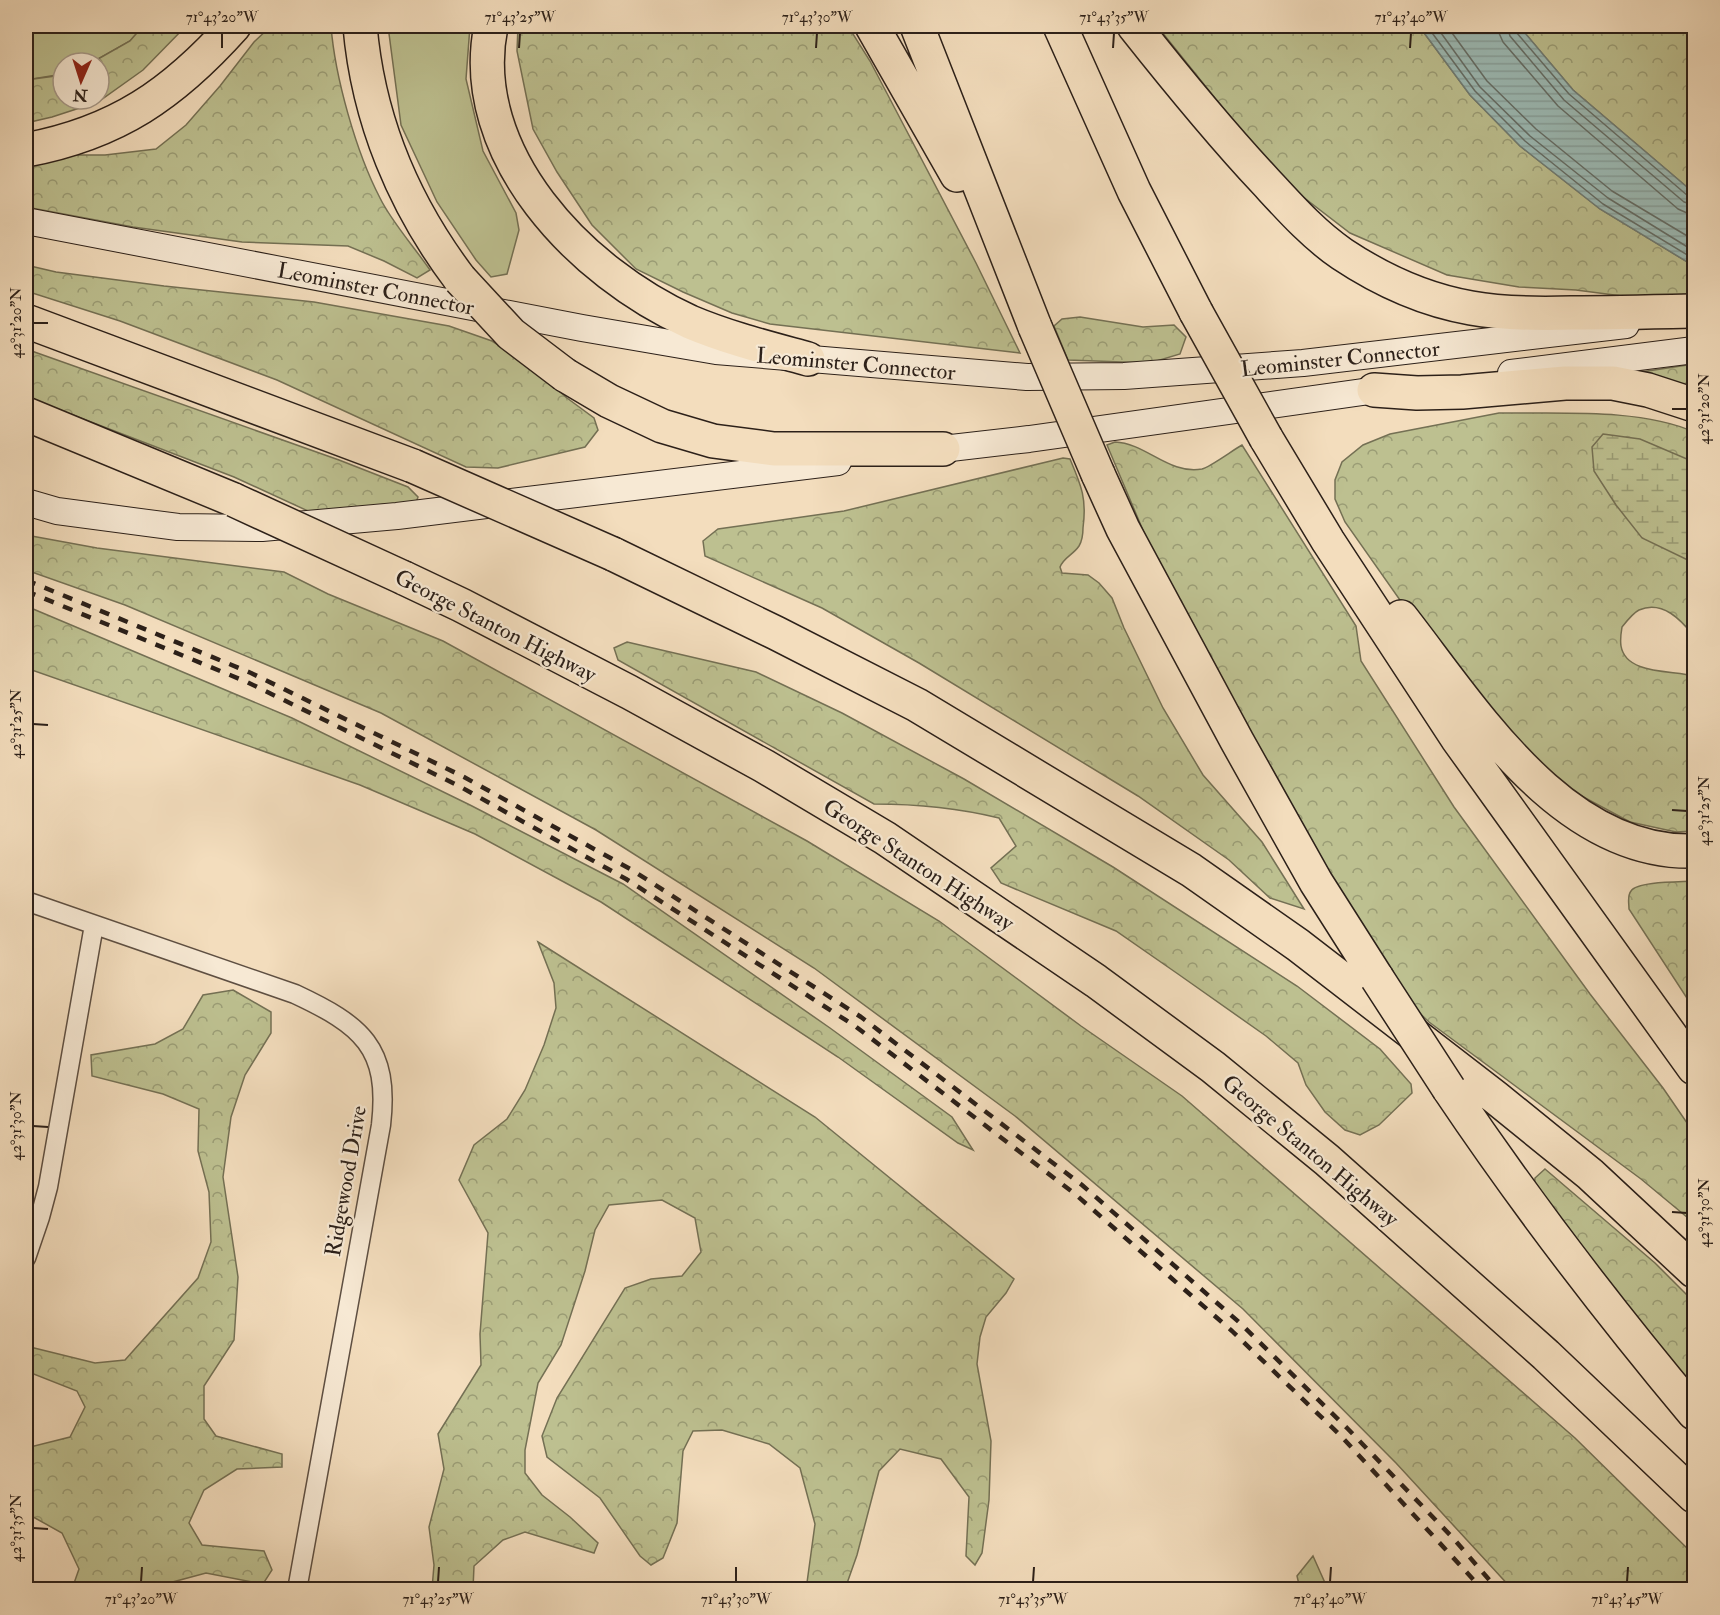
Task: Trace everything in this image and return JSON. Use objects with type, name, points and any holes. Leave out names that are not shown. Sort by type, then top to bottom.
[{"type":"highway","points":[[26,150],[71,140],[132,114],[184,76],[234,26]]},
{"type":"highway","points":[[360,26],[368,85],[375,116],[420,221],[460,279],[511,334],[565,375],[609,401],[652,421],[685,434],[713,441],[790,450],[943,449]]},
{"type":"highway","points":[[491,26],[488,46],[488,77],[491,102],[499,132],[529,188],[571,238],[619,280],[672,313],[716,332],[808,359]]},
{"type":"highway","points":[[872,26],[1017,280]]},
{"type":"highway","points":[[917,26],[1035,327],[1123,529],[1316,882],[1492,1153],[1641,1350],[1695,1413]]},
{"type":"highway","points":[[1060,26],[1134,191],[1196,312],[1266,438],[1328,541],[1457,738],[1695,1068]]},
{"type":"highway","points":[[1134,26],[1203,111],[1288,206],[1326,242],[1383,278],[1438,300],[1488,311],[1659,316],[1695,310]]},
{"type":"highway","points":[[26,321],[413,466],[613,554],[917,705],[1191,870],[1298,945],[1495,1097],[1590,1174],[1695,1271]]},
{"type":"highway","points":[[1374,390],[1417,393],[1462,392],[1565,383],[1613,383],[1648,390],[1695,405]]},
{"type":"highway","name":"George Stanton Highway","points":[[26,414],[234,500],[461,605],[629,692],[764,766],[885,838],[1096,981],[1213,1067],[1327,1160],[1546,1354],[1695,1496]]},
{"type":"highway","points":[[1286,470],[1511,758],[1543,789],[1578,815],[1609,832],[1654,848],[1676,852],[1695,851]]},
{"type":"main road","name":"Leominster Connector","points":[[26,221],[582,328],[716,351],[1027,377],[1124,376],[1303,363],[1659,316],[1695,316]]},
{"type":"main road","name":"Leominster Connector","points":[[26,502],[57,511],[178,527],[262,528],[388,517],[1040,438],[1374,390],[1695,350]]},
{"type":"street","name":"Ridgewood Drive","points":[[26,902],[279,988],[310,1001],[351,1026],[371,1048],[378,1060],[383,1090],[381,1125],[297,1590]]},
{"type":"street","points":[[26,1258],[48,1187],[94,925]]},
{"type":"green space","points":[[26,26],[143,26],[130,41],[111,52],[51,51],[51,76],[26,80]]},
{"type":"green space","points":[[143,26],[186,26],[143,70],[111,93],[111,52],[130,41]]},
{"type":"green space","points":[[271,26],[331,26],[337,68],[348,114],[371,179],[385,207],[430,270],[417,278],[348,246],[242,242],[133,227],[26,207],[26,162],[65,155],[105,155],[156,149],[186,125],[254,42]]},
{"type":"green space","points":[[388,26],[470,26],[466,79],[483,151],[516,213],[519,230],[507,274],[491,277],[476,260],[437,202],[401,125]]},
{"type":"green space","points":[[518,26],[848,26],[870,61],[976,263],[1020,353],[770,324],[732,313],[636,269],[592,225],[557,172],[533,129],[517,51]]},
{"type":"green space","points":[[1157,26],[1419,26],[1470,95],[1520,146],[1600,209],[1694,266],[1694,296],[1622,296],[1576,290],[1519,287],[1447,275],[1350,233],[1281,180]]},
{"type":"green space","points":[[1519,26],[1694,26],[1694,193],[1573,90]]},
{"type":"green space","points":[[51,77],[51,111],[70,111],[26,123],[26,80]]},
{"type":"green space","points":[[26,265],[56,272],[164,286],[314,302],[449,326],[492,341],[531,366],[594,418],[598,430],[585,447],[498,468],[466,467],[277,380],[120,321],[26,291]]},
{"type":"green space","points":[[1080,317],[1143,327],[1174,325],[1186,337],[1180,354],[1150,363],[1068,360],[1054,326],[1062,319]]},
{"type":"green space","points":[[26,349],[339,460],[408,487],[418,497],[415,506],[308,511],[234,477],[26,397]]},
{"type":"green space","points":[[1694,364],[1694,397],[1642,378],[1641,372]]},
{"type":"green space","points":[[1499,413],[1624,416],[1673,424],[1694,432],[1694,636],[1671,613],[1648,608],[1637,611],[1622,627],[1621,646],[1631,662],[1640,667],[1694,676],[1694,831],[1676,832],[1630,822],[1548,778],[1433,647],[1345,522],[1335,499],[1335,480],[1342,462],[1363,445],[1390,434]]},
{"type":"green space","points":[[1603,434],[1640,439],[1694,462],[1694,563],[1642,538],[1616,505],[1594,471],[1592,447]]},
{"type":"green space","points":[[1115,442],[1137,447],[1168,463],[1190,470],[1206,468],[1242,445],[1356,626],[1361,661],[1454,807],[1694,1133],[1694,1223],[1641,1179],[1429,1022],[1408,1002],[1324,872],[1153,554],[1107,445]]},
{"type":"green space","points":[[1063,458],[1070,459],[1080,484],[1084,508],[1081,542],[1060,567],[1062,573],[1088,575],[1099,583],[1112,598],[1163,708],[1203,775],[1262,842],[1304,909],[1270,898],[1229,860],[1138,796],[919,663],[822,608],[705,556],[703,541],[718,529],[844,511]]},
{"type":"green space","points":[[26,535],[97,548],[284,572],[328,594],[443,641],[807,841],[939,921],[1081,1026],[1182,1096],[1575,1438],[1694,1555],[1694,1589],[1512,1589],[1396,1463],[1243,1309],[1015,1116],[814,968],[596,830],[381,713],[125,605],[26,570]]},
{"type":"green space","points":[[26,606],[292,718],[470,805],[623,884],[830,1028],[952,1117],[973,1150],[958,1143],[838,1057],[601,902],[475,834],[360,785],[26,668]]},
{"type":"green space","points":[[627,642],[756,672],[842,713],[964,779],[1113,867],[1297,986],[1380,1049],[1411,1084],[1412,1093],[1379,1125],[1360,1135],[1345,1130],[1325,1112],[1306,1085],[1298,1063],[1266,1036],[1116,931],[1001,883],[991,868],[1016,846],[999,818],[937,807],[874,804],[618,660],[614,648]]},
{"type":"green space","points":[[1694,881],[1694,1009],[1629,909],[1628,900],[1631,891],[1642,885]]},
{"type":"green space","points":[[538,942],[815,1117],[1014,1279],[1006,1293],[986,1317],[980,1337],[977,1364],[991,1441],[989,1500],[982,1553],[975,1565],[966,1556],[969,1497],[941,1459],[900,1449],[879,1471],[857,1555],[845,1589],[806,1590],[815,1524],[800,1468],[769,1444],[722,1430],[693,1431],[683,1451],[677,1523],[663,1558],[651,1565],[640,1556],[600,1498],[547,1457],[542,1436],[557,1398],[625,1288],[651,1279],[682,1276],[701,1252],[695,1218],[662,1200],[609,1205],[595,1230],[585,1271],[561,1345],[538,1383],[525,1450],[525,1473],[542,1495],[598,1543],[594,1553],[525,1532],[503,1540],[474,1566],[473,1589],[432,1589],[434,1565],[429,1527],[444,1469],[438,1434],[481,1365],[480,1334],[488,1233],[459,1180],[474,1145],[507,1119],[525,1090],[544,1045],[556,1008],[554,983]]},
{"type":"green space","points":[[233,990],[271,1012],[271,1033],[245,1075],[231,1117],[223,1177],[238,1277],[234,1340],[204,1386],[204,1419],[216,1436],[282,1454],[282,1467],[237,1469],[204,1490],[189,1523],[202,1545],[264,1551],[272,1570],[263,1584],[206,1573],[169,1583],[165,1589],[72,1589],[79,1569],[62,1533],[26,1513],[26,1448],[70,1437],[85,1407],[77,1391],[26,1371],[26,1346],[95,1363],[125,1360],[198,1278],[211,1242],[209,1192],[198,1151],[199,1109],[163,1094],[92,1076],[91,1055],[155,1044],[183,1029],[203,995]]},
{"type":"green space","points":[[1545,1169],[1655,1263],[1694,1302],[1694,1399],[1534,1188],[1535,1178]]},
{"type":"green space","points":[[1313,1556],[1330,1589],[1300,1589],[1297,1576]]},
{"type":"water","points":[[1419,26],[1519,26],[1573,90],[1694,193],[1694,266],[1600,209],[1520,146],[1470,95]]},
{"type":"railway","points":[[26,580],[251,673],[464,777],[632,870],[861,1017],[1082,1185],[1240,1323],[1348,1429],[1453,1538],[1498,1590]]},
{"type":"railway","points":[[26,591],[247,682],[459,786],[626,879],[855,1026],[1075,1194],[1232,1331],[1341,1436],[1483,1590]]}]
